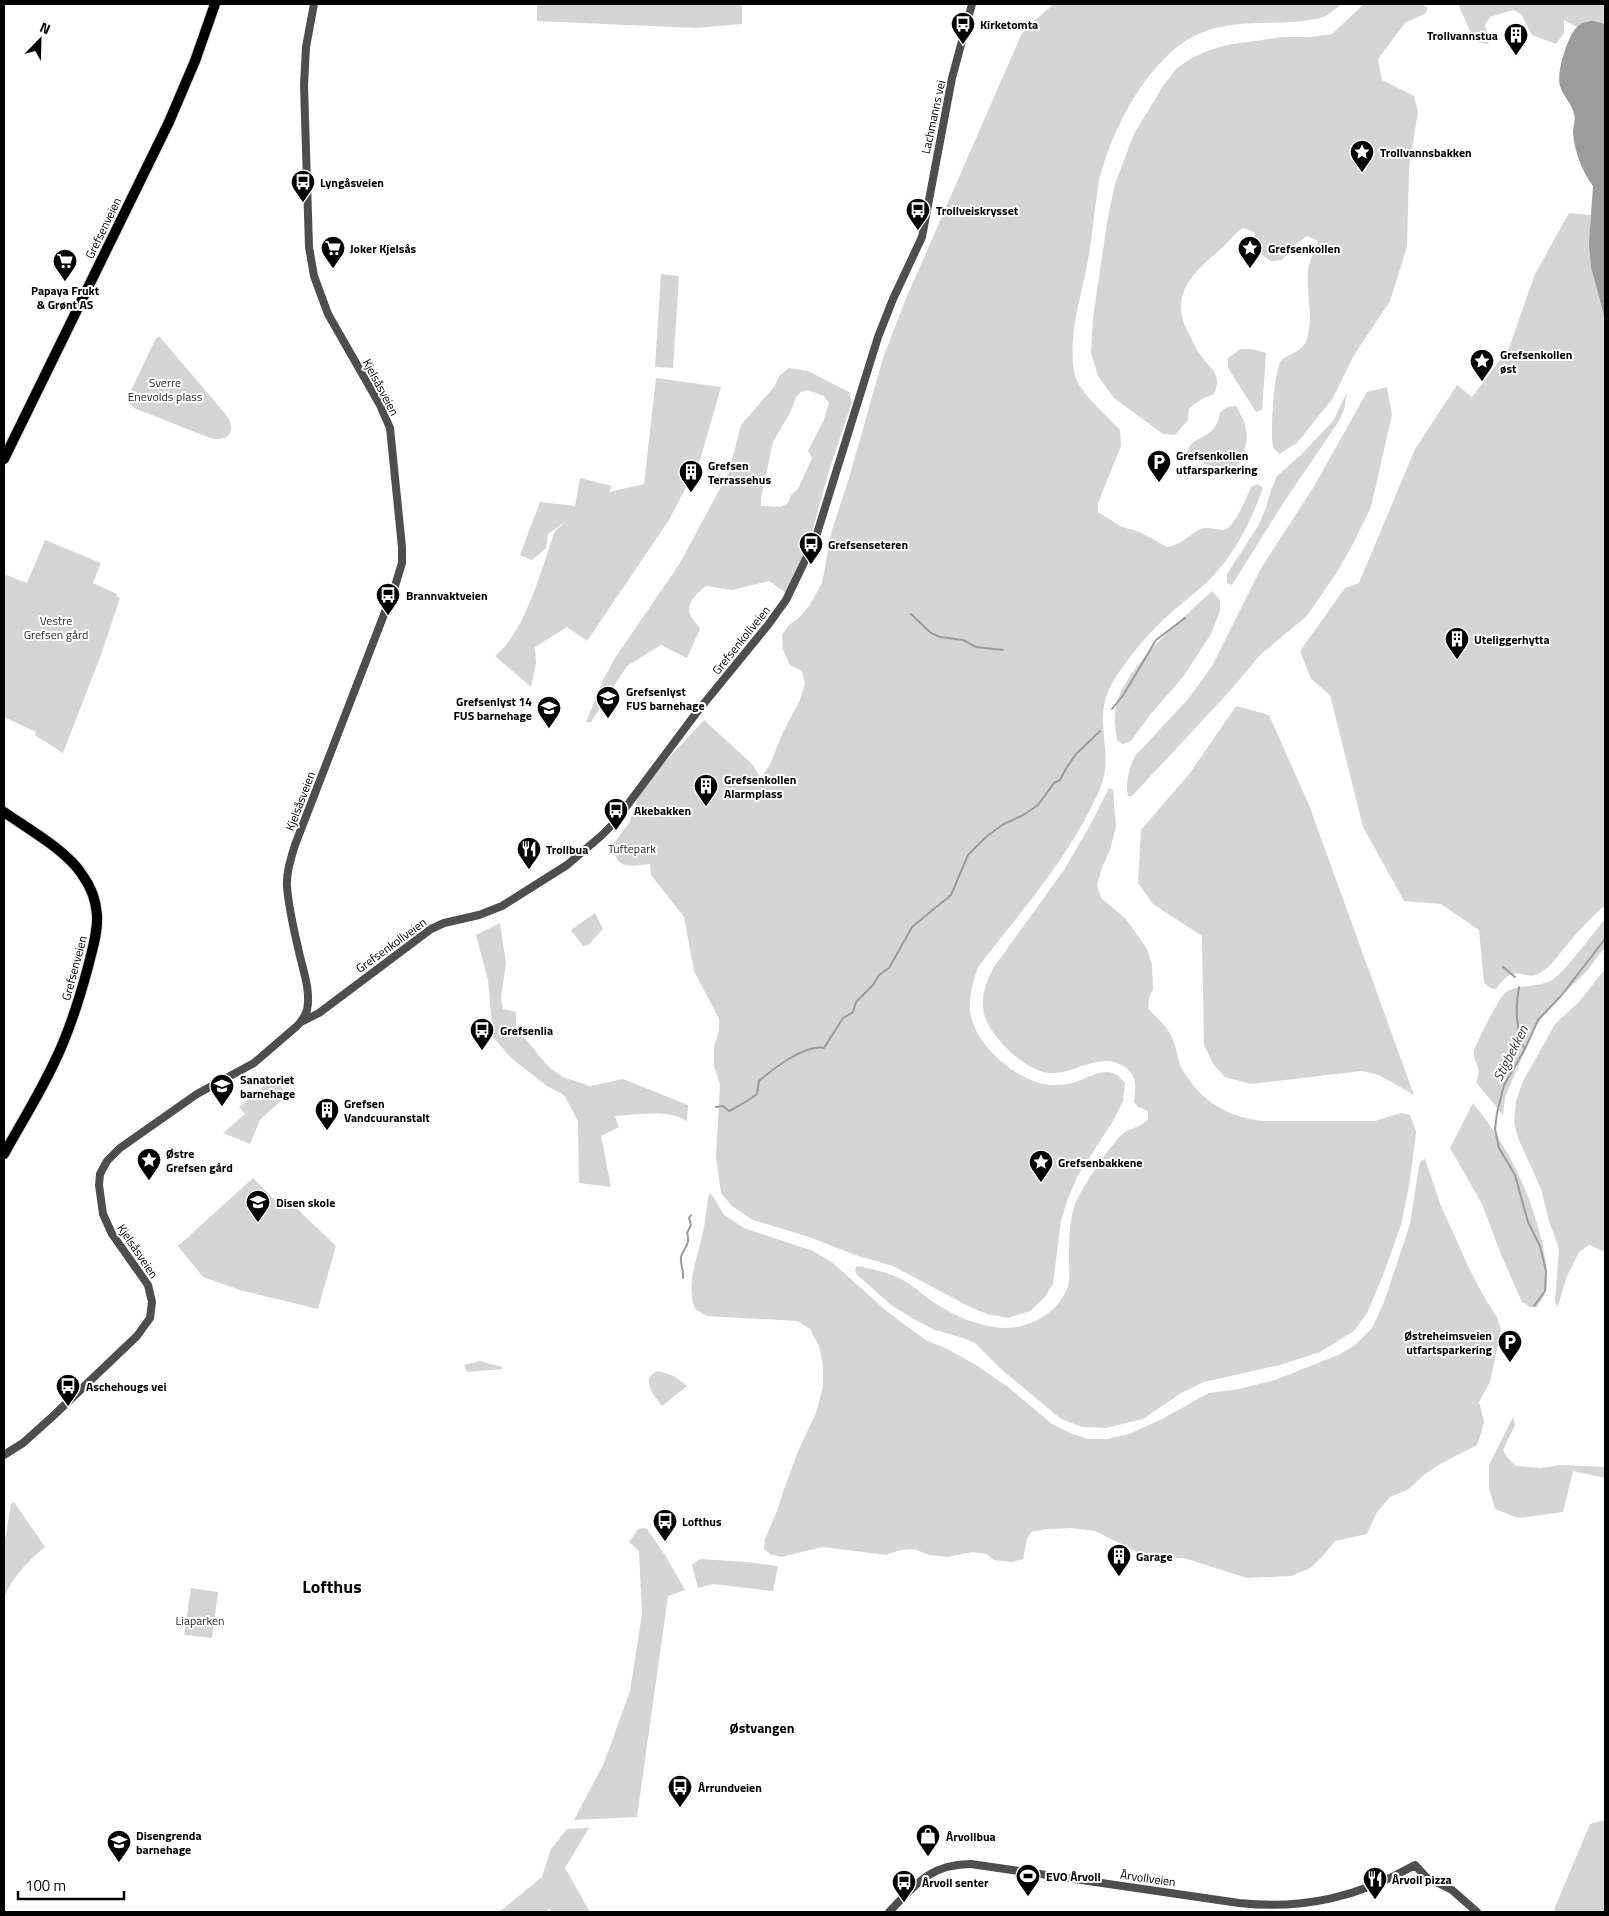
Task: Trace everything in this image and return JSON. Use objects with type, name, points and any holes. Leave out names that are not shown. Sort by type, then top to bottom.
[{"type":"main road","name":"Grefsenveien","points":[[4,459],[169,122],[195,60],[215,4]]},
{"type":"main road","name":"Grefsenveien","points":[[4,812],[60,852],[79,869],[92,892],[97,922],[94,943],[85,977],[63,1044],[4,1154]]},
{"type":"street","name":"Kjelsåsveien","points":[[4,1455],[23,1443],[52,1417],[137,1336],[150,1318],[152,1302],[148,1284],[112,1234],[103,1214],[99,1180],[107,1161],[120,1148],[196,1094],[262,1058],[301,1022],[307,1009],[308,996],[287,884],[290,861],[396,586],[402,555],[393,448],[388,421],[328,314],[317,285],[311,261],[306,198],[304,85],[306,47],[314,4]]},
{"type":"street","name":"Lachmanns vei","points":[[922,237],[952,78],[972,4]]},
{"type":"street","name":"Grefsenkollveien","points":[[301,1022],[319,1013],[430,929],[444,923],[489,911],[521,895],[577,858],[614,823],[697,712],[776,616],[790,593],[818,530],[878,337],[893,299],[922,237]]},
{"type":"street","name":"Årvollveien","points":[[889,1912],[930,1872],[959,1864],[982,1865],[1239,1903],[1265,1905],[1296,1904],[1342,1897],[1376,1885],[1415,1865],[1426,1877],[1452,1890],[1477,1912]]},
{"type":"green space","points":[[537,4],[742,4],[742,24],[696,28],[537,21]]},
{"type":"green space","name":"Tuftepark","points":[[1054,4],[1341,4],[1330,13],[1319,18],[1301,21],[1240,24],[1210,29],[1178,46],[1161,62],[1132,100],[1120,122],[1103,167],[1098,187],[1087,266],[1073,334],[1073,362],[1078,382],[1088,397],[1120,430],[1121,446],[1098,503],[1098,512],[1122,527],[1140,532],[1167,547],[1181,542],[1204,528],[1224,530],[1228,528],[1240,512],[1251,487],[1258,484],[1263,488],[1248,525],[1227,559],[1210,579],[1150,633],[1114,680],[1107,694],[1104,708],[1105,773],[1090,810],[1077,834],[1046,880],[978,967],[970,1002],[973,1023],[985,1045],[1006,1065],[1030,1080],[1042,1084],[1071,1083],[1106,1072],[1117,1075],[1125,1083],[1123,1101],[1113,1121],[1078,1175],[1067,1201],[1061,1221],[1053,1284],[1044,1298],[1030,1311],[1008,1318],[987,1314],[968,1306],[893,1266],[753,1220],[732,1206],[721,1193],[716,1157],[720,1084],[714,1067],[714,1046],[719,1030],[719,1019],[694,971],[684,917],[651,875],[650,864],[625,865],[618,860],[612,846],[629,823],[638,797],[662,765],[704,720],[753,765],[761,778],[770,764],[784,730],[799,702],[805,684],[802,671],[790,665],[783,650],[782,635],[789,625],[799,618],[809,606],[822,583],[832,530],[849,478],[883,358],[905,301],[1021,35],[1028,26]]},
{"type":"green space","points":[[1364,4],[1421,4],[1428,8],[1426,13],[1405,23],[1378,59],[1382,80],[1414,96],[1418,112],[1409,168],[1407,247],[1390,301],[1354,355],[1333,398],[1297,443],[1279,454],[1274,447],[1272,439],[1276,376],[1281,361],[1302,347],[1307,339],[1310,319],[1308,271],[1318,241],[1307,236],[1296,244],[1282,260],[1271,261],[1256,251],[1254,232],[1243,228],[1200,268],[1185,288],[1182,299],[1181,310],[1184,323],[1196,348],[1217,378],[1214,394],[1202,399],[1189,408],[1188,420],[1175,435],[1163,434],[1114,398],[1098,376],[1091,353],[1093,318],[1108,216],[1115,184],[1134,134],[1163,86],[1176,69],[1190,59],[1226,45],[1282,37],[1310,37],[1332,34]]},
{"type":"green space","points":[[1458,4],[1605,4],[1605,24],[1588,21],[1577,27],[1564,20],[1564,33],[1556,44],[1532,35],[1521,14],[1513,10],[1490,17],[1485,25],[1488,44],[1479,43],[1469,29]]},
{"type":"green space","points":[[1569,213],[1591,215],[1590,243],[1592,269],[1605,320],[1605,905],[1585,924],[1548,967],[1534,975],[1529,976],[1515,973],[1509,975],[1496,989],[1490,988],[1484,983],[1479,930],[1441,904],[1404,901],[1363,827],[1330,695],[1311,679],[1300,651],[1345,588],[1359,583],[1415,449],[1457,385],[1472,397],[1509,348],[1535,274]]},
{"type":"green space","points":[[661,274],[679,276],[673,368],[655,367]]},
{"type":"green space","name":"Sverre Enevolds plass","points":[[159,336],[228,417],[231,428],[229,435],[222,439],[210,438],[134,408],[130,404],[130,393],[155,340]]},
{"type":"green space","points":[[1241,349],[1252,349],[1266,353],[1262,410],[1256,412],[1228,368],[1228,358]]},
{"type":"green space","points":[[789,368],[808,371],[849,392],[852,402],[828,474],[810,540],[789,595],[769,581],[732,590],[706,586],[695,595],[690,603],[689,612],[700,629],[687,658],[661,645],[627,666],[591,722],[586,722],[604,678],[615,658],[680,563],[729,472],[741,425],[774,387],[779,376]],"holes":[[[808,390],[824,396],[829,403],[823,422],[808,451],[812,458],[798,489],[791,495],[788,503],[780,507],[761,506],[773,442],[791,411],[796,397],[801,392]]]},
{"type":"green space","points":[[656,378],[721,387],[700,460],[669,520],[587,641],[567,627],[535,647],[536,663],[531,687],[495,656],[506,646],[524,616],[555,531],[565,522],[548,534],[546,548],[532,560],[520,555],[540,502],[575,506],[580,478],[612,486],[609,492],[644,484]]},
{"type":"green space","points":[[1387,387],[1392,415],[1371,507],[1337,572],[1307,616],[1261,654],[1228,693],[1132,796],[1128,796],[1128,775],[1135,756],[1189,698],[1212,666],[1261,568],[1313,488],[1367,392]]},
{"type":"green space","points":[[1347,392],[1344,410],[1337,424],[1286,499],[1232,585],[1227,583],[1227,574],[1258,526],[1277,476],[1301,455],[1333,421]]},
{"type":"green space","points":[[1236,406],[1244,422],[1247,435],[1245,449],[1238,465],[1230,467],[1211,466],[1187,455],[1192,443],[1213,429],[1218,422],[1220,412],[1228,407]]},
{"type":"green space","name":"Vestre Grefsen gård","points":[[45,540],[101,563],[93,583],[117,594],[116,596],[120,598],[101,655],[63,753],[35,735],[36,732],[4,717],[4,574],[27,583]]},
{"type":"green space","points":[[1212,591],[1220,600],[1220,611],[1211,634],[1183,677],[1150,715],[1131,741],[1122,744],[1117,740],[1115,713],[1119,697],[1128,680],[1140,663],[1169,631]]},
{"type":"green space","points":[[1236,706],[1269,715],[1309,805],[1414,1095],[1379,1075],[1362,1071],[1251,1084],[1225,1077],[1213,1064],[1204,1045],[1202,936],[1153,904],[1138,883],[1141,830],[1190,773]]},
{"type":"green space","points":[[1109,788],[1113,790],[1116,826],[1110,850],[1097,885],[1101,898],[1126,919],[1147,949],[1152,965],[1153,989],[1149,998],[1148,1008],[1170,1033],[1181,1067],[1196,1089],[1214,1104],[1248,1119],[1261,1121],[1375,1121],[1401,1113],[1410,1115],[1416,1131],[1409,1186],[1401,1225],[1367,1313],[1354,1331],[1320,1352],[1280,1365],[1204,1382],[1181,1393],[1143,1419],[1106,1428],[1082,1427],[1061,1419],[1001,1369],[975,1343],[935,1330],[910,1317],[890,1304],[856,1274],[855,1269],[857,1266],[896,1277],[954,1314],[994,1327],[1016,1327],[1038,1320],[1056,1306],[1063,1297],[1069,1283],[1070,1232],[1078,1197],[1105,1154],[1125,1132],[1148,1120],[1148,1111],[1138,1107],[1134,1102],[1135,1087],[1132,1074],[1125,1067],[1115,1062],[1096,1062],[1059,1073],[1049,1073],[1028,1065],[997,1038],[985,1017],[983,996],[987,981],[994,967],[1064,870]]},
{"type":"green space","points":[[595,913],[603,929],[588,945],[583,946],[571,930]]},
{"type":"green space","points":[[1605,919],[1605,947],[1587,971],[1544,1013],[1532,1034],[1505,1097],[1503,1115],[1476,1082],[1478,1068],[1474,1052],[1487,1023],[1504,994],[1520,987],[1552,980],[1558,976]]},
{"type":"green space","points":[[500,923],[506,963],[501,997],[503,1009],[516,1012],[516,1027],[550,1068],[563,1077],[590,1086],[623,1079],[688,1105],[687,1121],[679,1117],[661,1114],[615,1116],[619,1127],[601,1136],[611,1187],[579,1183],[578,1121],[564,1095],[547,1086],[511,1058],[493,1037],[488,980],[476,935]]},
{"type":"green space","points":[[1605,969],[1605,1252],[1589,1245],[1579,1252],[1567,1276],[1558,1306],[1555,1303],[1559,1249],[1549,1221],[1541,1189],[1518,1138],[1514,1122],[1516,1101],[1523,1081],[1555,1024],[1579,1002]]},
{"type":"green space","points":[[274,1077],[287,1095],[260,1120],[250,1144],[223,1133],[245,1114],[239,1107]]},
{"type":"green space","points":[[1473,1103],[1492,1129],[1516,1168],[1535,1215],[1547,1271],[1547,1286],[1537,1307],[1530,1307],[1522,1302],[1502,1257],[1482,1204],[1450,1148]]},
{"type":"green space","points":[[1425,1159],[1441,1206],[1469,1268],[1497,1317],[1501,1330],[1490,1382],[1479,1402],[1484,1421],[1481,1434],[1477,1445],[1440,1464],[1425,1474],[1409,1489],[1390,1497],[1377,1512],[1367,1534],[1335,1541],[1310,1568],[1291,1576],[1247,1578],[1184,1558],[1161,1559],[1145,1556],[1095,1531],[1072,1528],[1031,1532],[1027,1539],[1023,1559],[1012,1562],[994,1560],[986,1554],[973,1552],[948,1557],[929,1555],[914,1549],[900,1550],[886,1555],[823,1547],[781,1557],[770,1554],[764,1549],[765,1539],[799,1449],[816,1413],[823,1386],[823,1365],[819,1346],[810,1329],[797,1321],[707,1316],[695,1309],[692,1281],[709,1193],[713,1196],[724,1215],[744,1228],[813,1251],[833,1263],[902,1323],[926,1340],[976,1365],[1008,1387],[1052,1424],[1088,1439],[1107,1439],[1129,1434],[1160,1420],[1209,1393],[1239,1389],[1275,1380],[1338,1355],[1355,1345],[1372,1328],[1384,1302],[1410,1224],[1419,1166],[1421,1161]]},
{"type":"green space","name":"Disen skole","points":[[253,1178],[276,1201],[288,1200],[336,1246],[318,1309],[240,1290],[203,1277],[178,1246]]},
{"type":"green space","points":[[480,1361],[502,1367],[502,1369],[467,1372],[464,1365]]},
{"type":"green space","points":[[658,1371],[674,1376],[687,1386],[662,1406],[652,1392],[649,1383],[649,1378],[652,1374]]},
{"type":"green space","points":[[1513,1417],[1515,1425],[1503,1450],[1516,1466],[1541,1468],[1561,1465],[1605,1467],[1605,1478],[1573,1471],[1563,1512],[1518,1518],[1495,1509],[1489,1488],[1489,1465]]},
{"type":"green space","points":[[14,1502],[45,1547],[21,1570],[4,1598],[4,1546],[11,1504]]},
{"type":"green space","points":[[638,1529],[647,1529],[665,1555],[685,1590],[668,1596],[637,1817],[574,1820],[604,1763],[630,1691],[642,1614],[639,1551],[629,1542]]},
{"type":"green space","points":[[700,1559],[778,1566],[773,1591],[713,1584],[698,1588],[692,1565]]},
{"type":"green space","name":"Liaparken","points":[[191,1588],[218,1592],[212,1638],[184,1635]]},
{"type":"green space","points":[[1605,1820],[1605,1912],[1553,1912],[1590,1824]]},
{"type":"green space","points":[[589,1828],[565,1868],[590,1912],[554,1912],[549,1909],[545,1912],[499,1912],[542,1877],[551,1849],[567,1829]]},
{"type":"shaded area","points":[[1593,21],[1605,24],[1605,320],[1591,267],[1589,243],[1593,186],[1577,154],[1573,133],[1574,114],[1561,90],[1559,80],[1563,56],[1573,33],[1582,24]]},
{"type":"waterway","points":[[911,614],[931,633],[940,637],[963,640],[976,647],[1003,650]]},
{"type":"waterway","points":[[1112,709],[1124,694],[1156,640],[1185,618]]},
{"type":"waterway","points":[[716,1107],[723,1106],[729,1111],[757,1094],[759,1081],[790,1058],[808,1050],[824,1048],[843,1018],[853,1012],[856,1002],[873,985],[879,975],[889,968],[912,927],[951,895],[968,855],[1002,825],[1025,814],[1038,805],[1054,783],[1060,780],[1076,754],[1100,731]]},
{"type":"waterway","name":"Stigbekken","points":[[1534,1306],[1545,1291],[1546,1271],[1540,1246],[1528,1222],[1515,1175],[1499,1148],[1495,1129],[1497,1113],[1504,1085],[1525,1049],[1538,1020],[1561,996],[1605,939]]},
{"type":"waterway","points":[[1503,967],[1515,977]]},
{"type":"waterway","points":[[1519,987],[1517,1018],[1524,1048]]},
{"type":"waterway","points":[[683,1278],[681,1257],[688,1243],[687,1233],[691,1225],[689,1218],[691,1215]]},
{"type":"tram line","points":[[4,464],[166,132],[193,69],[216,4]]},
{"type":"tram line","points":[[4,810],[60,848],[79,866],[86,876],[96,899],[98,923],[89,971],[68,1038],[35,1103],[4,1157]]},
{"type":"place","name":"Kirketomta","points":[[963,45]]},
{"type":"place","name":"Trollvannstua","points":[[1516,56]]},
{"type":"place","name":"Trollvannsbakken","points":[[1362,173]]},
{"type":"place","name":"Lyngåsveien","points":[[303,203]]},
{"type":"place","name":"Trollveiskrysset","points":[[918,231]]},
{"type":"place","name":"Joker Kjelsås","points":[[333,269]]},
{"type":"place","name":"Grefsenkollen","points":[[1250,269]]},
{"type":"place","name":"Papaya Frukt & Grønt AS","points":[[65,282]]},
{"type":"place","name":"Grefsenkollen øst","points":[[1482,382]]},
{"type":"place","name":"Grefsenkollen utfarsparkering","points":[[1159,483]]},
{"type":"place","name":"Grefsen Terrassehus","points":[[691,493]]},
{"type":"place","name":"Grefsenseteren","points":[[811,565]]},
{"type":"place","name":"Brannvaktveien","points":[[388,616]]},
{"type":"place","name":"Uteliggerhytta","points":[[1457,660]]},
{"type":"place","name":"Grefsenlyst FUS barnehage","points":[[608,719]]},
{"type":"place","name":"Grefsenlyst 14 FUS barnehage","points":[[549,729]]},
{"type":"place","name":"Grefsenkollen Alarmplass","points":[[706,807]]},
{"type":"place","name":"Akebakken","points":[[616,831]]},
{"type":"place","name":"Trollbua","points":[[529,870]]},
{"type":"place","name":"Grefsenlia","points":[[482,1051]]},
{"type":"place","name":"Sanatoriet barnehage","points":[[222,1107]]},
{"type":"place","name":"Grefsen Vandcuuranstalt","points":[[327,1131]]},
{"type":"place","name":"Østre Grefsen gård","points":[[149,1181]]},
{"type":"place","name":"Grefsenbakkene","points":[[1041,1183]]},
{"type":"place","name":"Disen skole","points":[[258,1223]]},
{"type":"place","name":"Østreheimsveien utfartsparkering","points":[[1510,1363]]},
{"type":"place","name":"Aschehougs vei","points":[[68,1407]]},
{"type":"place","name":"Lofthus","points":[[665,1542]]},
{"type":"place","name":"Garage","points":[[1119,1577]]},
{"type":"place","name":"Årrundveien","points":[[680,1808]]},
{"type":"place","name":"Årvollbua","points":[[928,1857]]},
{"type":"place","name":"Disengrenda barnehage","points":[[119,1863]]},
{"type":"place","name":"EVO Årvoll","points":[[1028,1897]]},
{"type":"place","name":"Årvoll pizza","points":[[1375,1900]]},
{"type":"place","name":"Årvoll senter","points":[[904,1903]]},
{"type":"district","name":"Lofthus","points":[[332,1586]]},
{"type":"district","name":"Østvangen","points":[[762,1727]]}]
